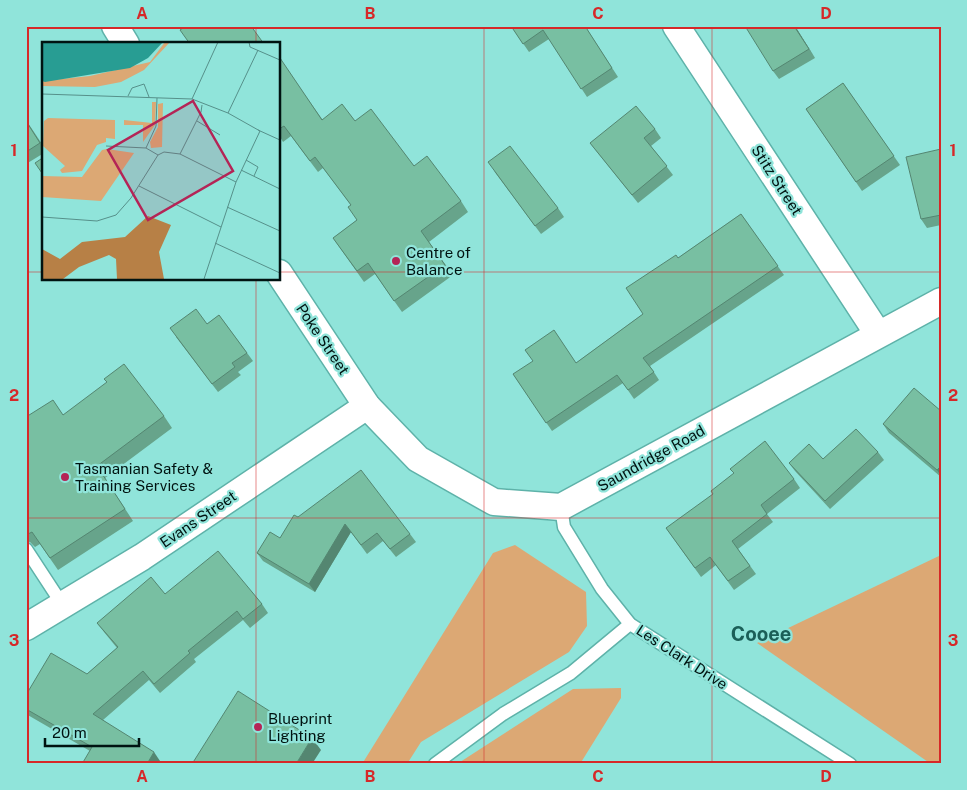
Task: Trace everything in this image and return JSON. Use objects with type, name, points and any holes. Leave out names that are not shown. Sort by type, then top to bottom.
[{"type":"street","points":[[115,26],[125,42]]},
{"type":"street","name":"Stitz Street","points":[[676,26],[878,334]]},
{"type":"street","name":"Poke Street","points":[[280,275],[367,406]]},
{"type":"street","name":"Saundridge Road","points":[[561,507],[941,301]]},
{"type":"street","points":[[367,406],[418,459],[494,502],[561,507]]},
{"type":"street","name":"Evans Street","points":[[26,627],[142,557],[367,406]]},
{"type":"lane","name":"Les Clark Drive","points":[[561,507],[564,527],[602,589],[630,624],[850,764]]},
{"type":"lane","points":[[26,549],[62,604]]},
{"type":"lane","points":[[435,764],[503,714],[571,673],[630,624]]},
{"type":"shaded area","points":[[515,545],[586,592],[587,626],[569,652],[421,742],[407,764],[362,764],[493,553]]},
{"type":"shaded area","points":[[941,555],[941,764],[931,764],[757,643]]},
{"type":"shaded area","points":[[621,688],[621,698],[580,764],[457,764],[573,689]]},
{"type":"building","points":[[186,26],[251,26],[263,42],[189,42],[180,30]]},
{"type":"building","points":[[511,26],[585,26],[612,68],[581,89],[543,30],[523,44]]},
{"type":"building","points":[[745,26],[794,26],[809,49],[773,71]]},
{"type":"building","points":[[280,58],[322,120],[342,104],[355,121],[371,109],[414,166],[427,156],[461,201],[421,231],[445,265],[394,301],[368,263],[357,271],[333,238],[357,220],[348,207],[351,205],[315,157],[310,161],[284,126],[280,128]]},
{"type":"building","points":[[843,83],[894,156],[856,182],[806,109]]},
{"type":"building","points":[[636,106],[655,129],[644,138],[667,166],[632,195],[590,143]]},
{"type":"building","points":[[26,121],[40,143],[26,152]]},
{"type":"building","points":[[510,146],[558,208],[535,226],[488,162]]},
{"type":"building","points":[[941,149],[941,215],[921,219],[906,157]]},
{"type":"building","points":[[42,158],[42,173],[35,163]]},
{"type":"building","points":[[741,214],[778,266],[643,358],[654,372],[628,390],[617,375],[546,423],[513,374],[533,361],[525,350],[554,330],[576,363],[643,314],[626,288],[676,255],[678,258]]},
{"type":"building","points":[[196,309],[207,324],[219,315],[247,353],[232,363],[235,367],[212,384],[170,328]]},
{"type":"building","name":"Tasmanian Safety & Training Services","points":[[124,364],[164,416],[97,466],[125,509],[50,558],[32,532],[26,535],[26,417],[53,400],[63,415],[107,382],[104,379]]},
{"type":"building","points":[[914,388],[941,411],[941,466],[937,470],[883,424]]},
{"type":"building","points":[[856,429],[878,452],[825,501],[789,463],[809,444],[823,459]]},
{"type":"building","points":[[765,441],[794,479],[761,505],[767,514],[732,541],[750,566],[728,581],[710,557],[695,568],[666,528],[713,494],[711,491],[734,473],[730,469]]},
{"type":"building","points":[[361,470],[410,534],[390,549],[377,533],[361,545],[345,524],[309,584],[257,553],[270,532],[280,538],[294,515],[298,517]]},
{"type":"building","points":[[218,551],[262,604],[243,619],[237,611],[188,651],[190,653],[154,684],[143,671],[93,714],[154,752],[147,764],[82,764],[92,747],[26,709],[26,695],[51,653],[87,674],[118,647],[97,623],[151,577],[165,594]]},
{"type":"building","name":"Blueprint Lighting","points":[[238,691],[312,738],[296,764],[192,764]]},
{"type":"place","name":"Centre of Balance","points":[[396,261]]},
{"type":"place","name":"Tasmanian Safety & Training Services","points":[[65,477]]},
{"type":"place","name":"Blueprint Lighting","points":[[258,727]]},
{"type":"district","name":"Cooee","points":[[761,634]]}]
